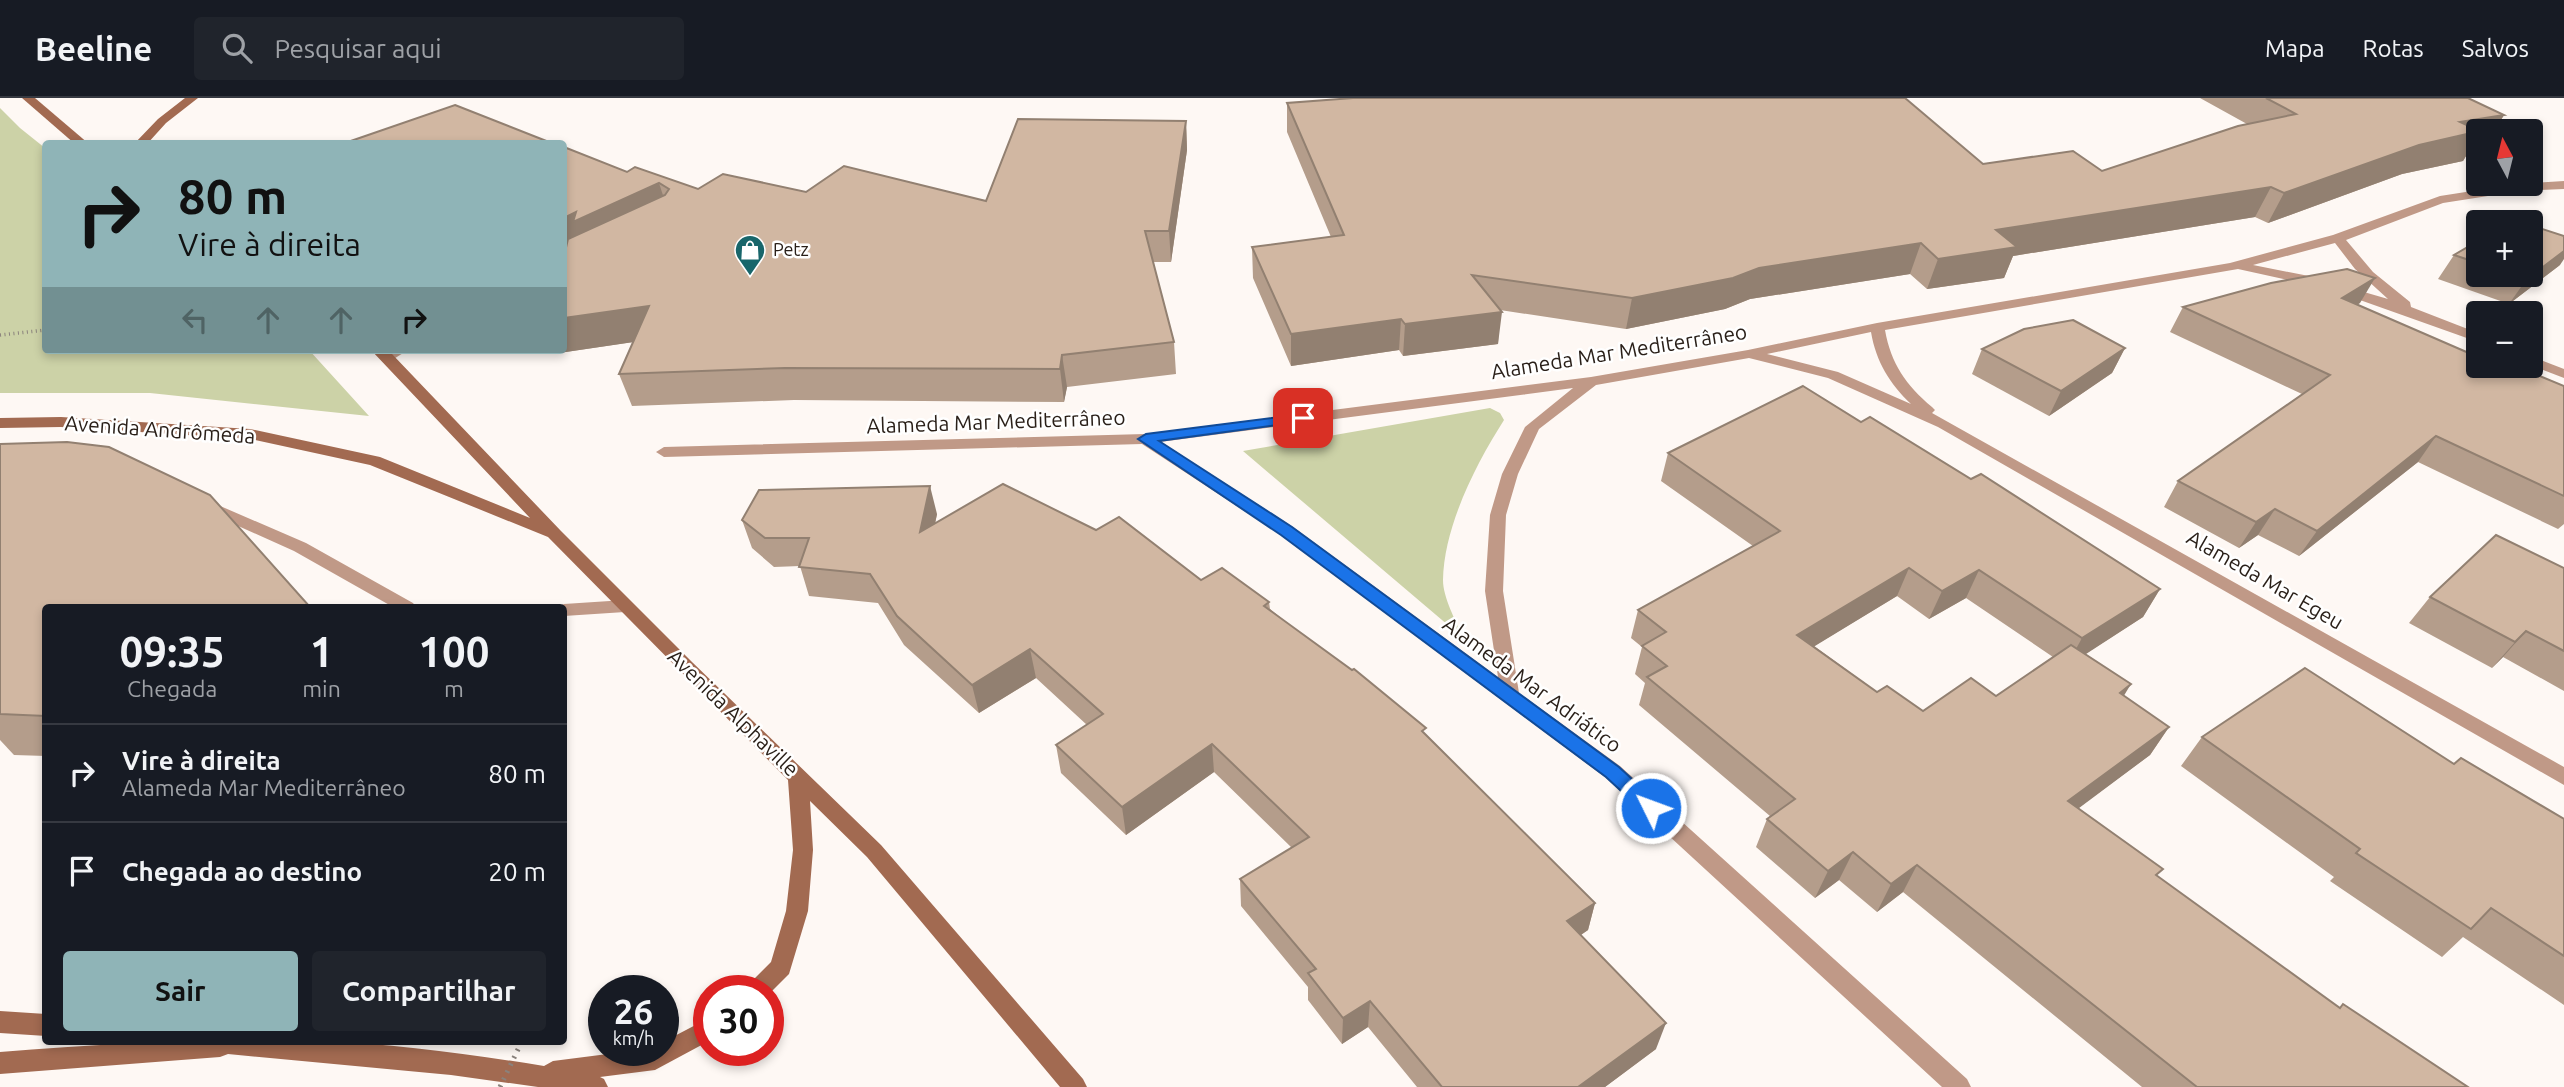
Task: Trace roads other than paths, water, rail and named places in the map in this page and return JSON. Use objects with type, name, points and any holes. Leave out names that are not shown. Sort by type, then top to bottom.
[{"type":"main road","points":[[29,98],[78,140]]},
{"type":"main road","points":[[144,140],[162,121],[192,98]]},
{"type":"main road","name":"Avenida Alphaville","points":[[391,354],[555,535],[874,851],[1075,1087]]},
{"type":"main road","name":"Avenida Andrômeda","points":[[0,423],[61,422],[250,434],[374,461],[555,535]]},
{"type":"main road","points":[[773,975],[781,967],[797,911],[803,850],[798,776]]},
{"type":"main road","points":[[0,1022],[42,1025]]},
{"type":"main road","points":[[539,1074],[655,1059],[693,1038]]},
{"type":"main road","points":[[0,1063],[238,1045],[421,1060],[539,1074],[596,1087]]},
{"type":"street","name":"Alameda Mar Mediterrâneo","points":[[664,452],[1146,439],[1591,381],[1748,354],[1877,327],[2231,267],[2338,238],[2441,200],[2520,187],[2564,185]]},
{"type":"street","points":[[2338,238],[2350,257],[2383,289],[2430,318]]},
{"type":"street","points":[[2231,267],[2277,272],[2310,280],[2430,318],[2466,333]]},
{"type":"street","name":"Alameda Mar Egeu","points":[[1877,327],[1880,349],[1900,387],[1943,424]]},
{"type":"street","name":"Alameda Mar Egeu","points":[[1748,354],[1833,375],[1943,424],[2564,777]]},
{"type":"street","points":[[2543,365],[2564,374]]},
{"type":"street","points":[[1511,699],[1494,591],[1498,515],[1510,474],[1534,427],[1591,381]]},
{"type":"street","name":"Alameda Mar Adriático","points":[[1146,439],[1287,531],[1613,772],[1959,1087]]},
{"type":"street","points":[[189,497],[300,547],[402,604]]},
{"type":"street","points":[[567,610],[625,606]]},
{"type":"place","name":"Petz","points":[[750,277]]}]
